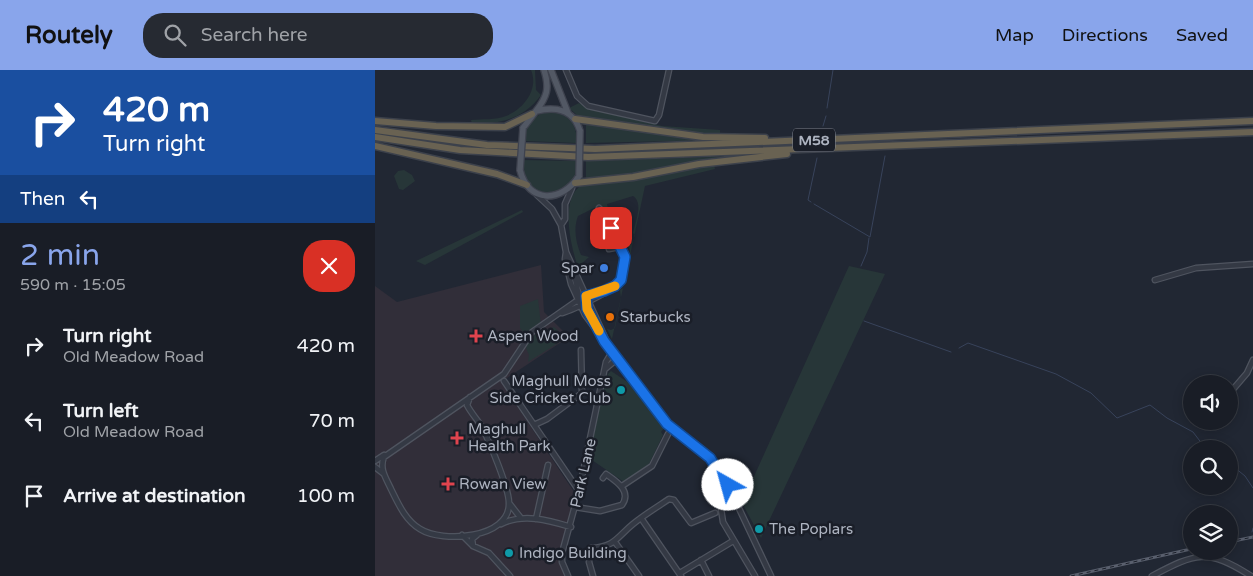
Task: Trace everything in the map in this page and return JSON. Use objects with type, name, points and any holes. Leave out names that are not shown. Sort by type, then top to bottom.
[{"type":"highway","points":[[375,121],[436,126],[505,127],[534,113]]},
{"type":"highway","name":"M58","points":[[575,119],[703,137],[816,140]]},
{"type":"highway","name":"M58","points":[[375,130],[471,144],[550,149],[628,148],[1253,121]]},
{"type":"highway","name":"M58","points":[[375,137],[460,150],[588,158],[1253,132]]},
{"type":"highway","points":[[375,146],[497,174],[527,185]]},
{"type":"highway","name":"M58","points":[[573,186],[584,181],[633,177],[709,163],[845,148]]},
{"type":"main road","points":[[534,113],[554,109],[568,113],[575,119],[580,131],[579,176],[573,186],[555,196],[535,193],[527,185],[520,170],[523,128],[547,93],[548,84],[544,70]]},
{"type":"main road","points":[[551,70],[568,113]]},
{"type":"street","points":[[566,70],[577,96],[588,106],[655,121],[659,115],[669,70]]},
{"type":"street","points":[[561,225],[565,219],[565,204],[573,186]]},
{"type":"street","points":[[535,193],[552,209],[561,225],[566,252],[586,296],[587,309],[604,341]]},
{"type":"street","points":[[559,314],[580,306],[615,286],[621,280],[625,257],[603,211],[599,208]]},
{"type":"street","points":[[609,249],[619,247]]},
{"type":"street","points":[[566,252],[565,259],[579,300]]},
{"type":"street","points":[[571,261],[580,306],[612,350]]},
{"type":"street","points":[[1155,280],[1196,268],[1253,264]]},
{"type":"street","points":[[375,461],[464,404],[470,397],[504,374],[529,334],[579,300],[604,291]]},
{"type":"street","points":[[587,302],[617,359],[667,424],[705,453],[724,479],[771,576]]},
{"type":"street","points":[[534,425],[547,419],[582,393],[581,350]]},
{"type":"street","name":"Park Lane","points":[[568,576],[562,556],[571,527],[605,369],[612,350]]},
{"type":"street","points":[[605,369],[617,359]]},
{"type":"street","points":[[1238,383],[1247,372],[1253,360]]},
{"type":"street","points":[[504,381],[579,491]]},
{"type":"street","points":[[464,404],[485,435],[509,503],[520,517]]},
{"type":"street","points":[[622,486],[652,466],[658,451],[669,434]]},
{"type":"street","points":[[388,452],[382,462],[385,476],[403,511],[419,529],[437,534],[478,534]]},
{"type":"street","points":[[536,519],[548,465]]},
{"type":"street","points":[[715,466],[718,480],[716,484],[721,490],[733,496]]},
{"type":"street","points":[[375,467],[385,476]]},
{"type":"street","points":[[575,508],[601,511],[618,508],[625,499],[622,486],[606,474],[603,478]]},
{"type":"street","points":[[718,480],[724,479]]},
{"type":"street","points":[[728,485],[721,490],[718,500],[723,522],[755,576]]},
{"type":"street","points":[[593,576],[589,562],[591,548],[609,546],[641,518],[671,498],[691,522],[715,513]]},
{"type":"street","points":[[499,525],[506,515],[509,503]]},
{"type":"street","points":[[473,546],[472,539],[478,534],[520,517],[571,527]]},
{"type":"street","points":[[641,518],[681,575],[701,560],[733,541]]},
{"type":"street","points":[[462,535],[473,546],[489,553],[511,576]]},
{"type":"street","points":[[615,542],[639,576]]},
{"type":"street","points":[[1152,576],[1181,562],[1207,556],[1226,561],[1251,576]]},
{"type":"street","points":[[701,560],[709,576]]},
{"type":"shaded area","points":[[531,70],[535,70],[536,90],[541,95],[527,110],[511,119],[492,123],[472,124],[471,120],[502,117],[519,109],[531,91],[533,77]]},
{"type":"shaded area","points":[[579,103],[588,108],[662,126],[720,130],[720,135],[585,118],[578,116],[569,108]]},
{"type":"shaded area","points":[[552,111],[568,118],[576,131],[577,143],[524,141],[526,129],[532,120],[541,114]]},
{"type":"shaded area","points":[[586,124],[719,140],[586,143]]},
{"type":"shaded area","points":[[743,156],[626,176],[586,178],[586,161]]},
{"type":"shaded area","points":[[523,160],[577,161],[576,174],[569,186],[553,192],[538,191],[532,188],[525,177]]},
{"type":"shaded area","points":[[714,165],[715,169],[645,186],[635,235],[633,233],[638,203],[633,196],[607,204],[610,218],[613,218],[612,220],[609,219],[603,208],[598,206],[578,216],[575,231],[578,246],[581,255],[589,257],[578,267],[572,248],[569,223],[571,200],[575,191],[582,185]]},
{"type":"shaded area","points":[[404,170],[412,175],[415,181],[403,190],[399,189],[394,176],[398,171]]},
{"type":"shaded area","points":[[522,210],[523,212],[425,265],[416,261]]},
{"type":"shaded area","points":[[613,226],[618,236],[621,235],[621,239],[628,240],[630,237],[628,244],[631,245],[634,238],[623,288],[630,250],[627,244],[619,240]]},
{"type":"shaded area","name":"Maghull Health Park","points":[[541,265],[544,312],[569,337],[501,382],[576,495],[559,559],[566,576],[375,576],[375,286],[397,302]]},
{"type":"shaded area","points":[[849,266],[885,274],[761,538],[742,503]]},
{"type":"shaded area","points":[[538,299],[541,325],[529,333],[524,333],[520,328],[520,306]]},
{"type":"shaded area","points":[[554,327],[566,338],[528,362],[529,355],[526,348],[533,336]]},
{"type":"shaded area","points":[[614,328],[612,339],[607,329],[611,330]]},
{"type":"shaded area","points":[[611,371],[632,385],[665,427],[661,432],[663,435],[649,464],[624,482],[589,458],[603,389],[606,387],[606,376]]},
{"type":"waterway","points":[[827,108],[833,70]]},
{"type":"waterway","points":[[823,126],[826,116]]},
{"type":"waterway","points":[[814,204],[870,237],[885,156]]},
{"type":"waterway","points":[[811,202],[808,200],[817,158]]},
{"type":"waterway","points":[[861,266],[867,252],[869,238]]},
{"type":"waterway","points":[[864,321],[951,352]]},
{"type":"waterway","points":[[959,348],[968,343],[1056,374],[1091,393],[1117,418],[1150,405],[1167,418],[1193,432],[1199,440]]},
{"type":"waterway","points":[[1238,470],[1245,476],[1253,488]]},
{"type":"waterway","points":[[1252,532],[1253,528]]},
{"type":"railway","points":[[1238,540],[1253,537]]},
{"type":"railway","points":[[1071,576],[1183,551]]},
{"type":"slow traffic","points":[[599,331],[587,309],[586,296],[615,286]]},
{"type":"place","name":"Spar","points":[[604,268]]},
{"type":"place","name":"Starbucks","points":[[610,317]]},
{"type":"place","name":"Aspen Wood","points":[[476,336]]},
{"type":"place","name":"Maghull Moss Side Cricket Club","points":[[621,390]]},
{"type":"place","name":"Maghull Health Park","points":[[457,438]]},
{"type":"place","name":"Rowan View","points":[[448,484]]},
{"type":"place","name":"The Poplars","points":[[759,529]]},
{"type":"place","name":"Indigo Building","points":[[509,553]]},
{"type":"route","points":[[611,228],[625,257],[623,274],[620,282],[615,286],[586,296],[587,309],[604,341],[658,414],[672,429],[710,458],[715,466],[718,480],[724,479],[728,485]]}]
